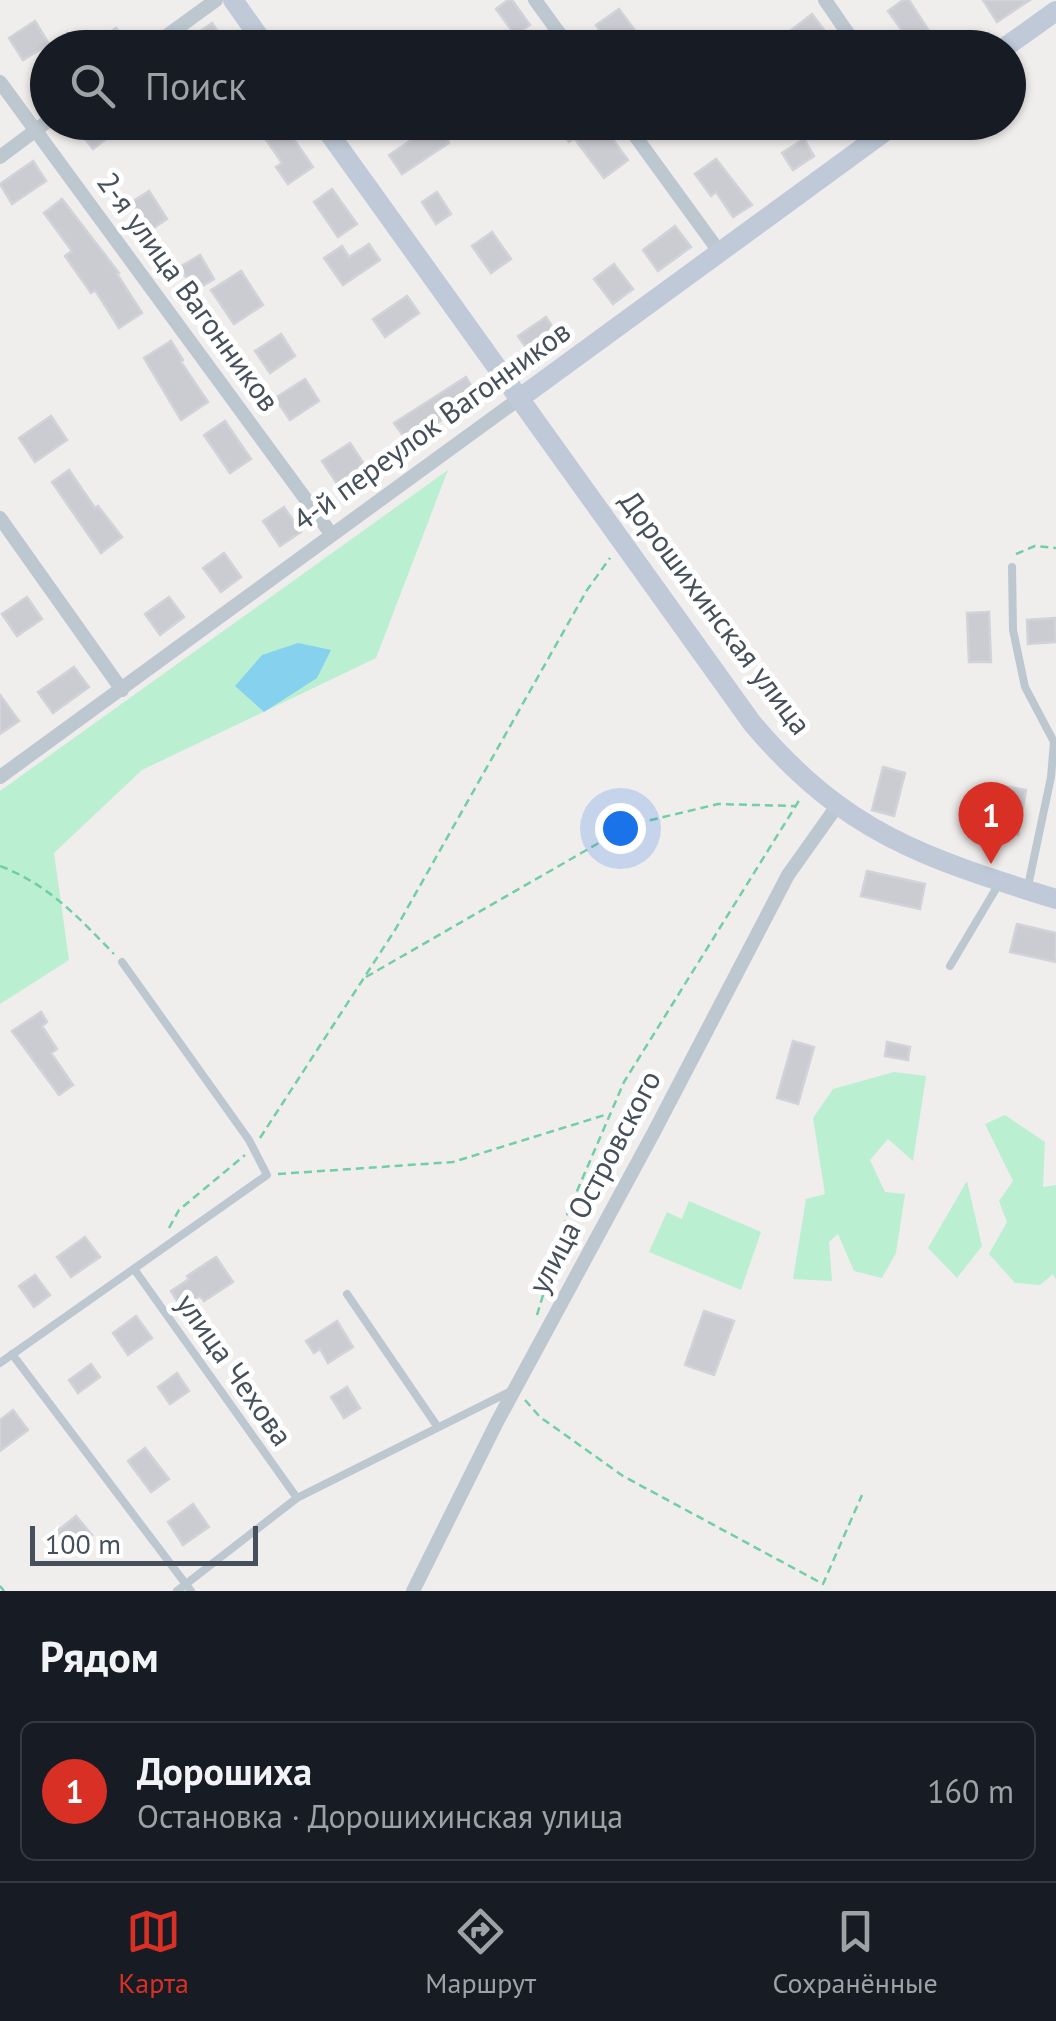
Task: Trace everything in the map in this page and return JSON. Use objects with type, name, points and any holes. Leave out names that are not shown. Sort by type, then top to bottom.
[{"type":"street","points":[[175,30],[216,0]]},
{"type":"street","points":[[233,0],[254,30]]},
{"type":"street","points":[[535,0],[557,30]]},
{"type":"street","points":[[825,0],[846,30]]},
{"type":"street","points":[[1026,32],[1056,11]]},
{"type":"street","name":"2-я улица Вагонников","points":[[0,82],[30,114]]},
{"type":"street","points":[[0,157],[30,134]]},
{"type":"street","name":"2-я улица Вагонников","points":[[51,140],[332,535]]},
{"type":"street","name":"Дорошихинская улица","points":[[335,140],[752,723],[837,806],[908,848],[1056,900]]},
{"type":"street","points":[[638,140],[721,254]]},
{"type":"street","name":"4-й переулок Вагонников","points":[[0,778],[874,140]]},
{"type":"street","points":[[0,518],[122,690]]},
{"type":"street","name":"улица Островского","points":[[412,1591],[514,1390],[646,1149],[788,875],[837,806]]},
{"type":"lane","points":[[1012,566],[1013,630],[1025,686],[1054,742],[1051,777],[1027,890]]},
{"type":"lane","points":[[950,966],[1000,882]]},
{"type":"lane","points":[[0,1363],[267,1175],[254,1148],[122,962]]},
{"type":"lane","name":"улица Чехова","points":[[134,1269],[297,1498]]},
{"type":"lane","points":[[347,1294],[437,1426]]},
{"type":"lane","points":[[12,1354],[188,1588]]},
{"type":"lane","points":[[178,1591],[188,1588],[297,1498],[514,1390]]},
{"type":"path","points":[[153,1255],[180,1210],[254,1148],[396,930],[587,590],[622,541]]},
{"type":"path","points":[[1012,566],[1016,551],[1035,546],[1056,548]]},
{"type":"path","points":[[536,1318],[568,1212],[624,1082],[810,783]]},
{"type":"path","points":[[364,977],[630,825],[718,804],[796,806]]},
{"type":"path","points":[[0,866],[20,874],[66,904],[122,962]]},
{"type":"path","points":[[267,1175],[453,1162],[610,1114]]},
{"type":"path","points":[[514,1390],[540,1416],[624,1476],[823,1584],[862,1495]]},
{"type":"path","points":[[0,1586],[4,1591]]},
{"type":"green space","points":[[448,470],[376,658],[142,770],[54,853],[69,960],[0,1004],[0,791]]},
{"type":"green space","points":[[894,1072],[926,1076],[913,1161],[888,1139],[870,1160],[885,1192],[905,1194],[896,1253],[882,1278],[854,1271],[838,1234],[829,1242],[832,1281],[793,1279],[806,1199],[825,1194],[813,1118],[833,1089]]},
{"type":"green space","points":[[1005,1115],[1045,1142],[1043,1187],[1056,1185],[1056,1280],[1053,1274],[1040,1285],[1015,1283],[989,1254],[1007,1222],[999,1201],[1013,1181],[985,1124]]},
{"type":"green space","points":[[967,1181],[982,1246],[957,1278],[928,1248]]},
{"type":"green space","points":[[689,1201],[761,1232],[741,1290],[649,1252],[667,1212],[682,1219]]},
{"type":"water","points":[[298,643],[331,650],[317,678],[264,712],[235,686],[262,655]]},
{"type":"building","points":[[512,0],[530,25],[511,30],[496,9]]},
{"type":"building","points":[[909,0],[928,30],[902,30],[888,11]]},
{"type":"building","points":[[983,0],[1030,0],[997,22]]},
{"type":"building","points":[[619,9],[635,30],[599,30],[596,25]]},
{"type":"building","points":[[812,14],[824,30],[792,30]]},
{"type":"building","points":[[35,21],[40,30],[30,30],[30,56],[23,60],[9,38]]},
{"type":"building","points":[[86,140],[105,140],[93,149]]},
{"type":"building","points":[[266,140],[294,140],[313,167],[288,184],[276,167],[282,163]]},
{"type":"building","points":[[411,140],[449,143],[402,174],[389,155]]},
{"type":"building","points":[[576,140],[613,140],[628,160],[604,178]]},
{"type":"building","points":[[805,140],[814,156],[793,170],[782,153]]},
{"type":"building","points":[[716,159],[752,205],[733,217],[716,192],[711,196],[695,174]]},
{"type":"building","points":[[33,161],[46,181],[12,204],[0,184]]},
{"type":"building","points":[[332,189],[357,224],[338,237],[314,202]]},
{"type":"building","points":[[149,191],[167,219],[149,231],[130,203]]},
{"type":"building","points":[[437,192],[451,214],[436,224],[422,202]]},
{"type":"building","points":[[62,199],[119,273],[142,313],[119,328],[95,290],[91,293],[65,256],[72,251],[44,213]]},
{"type":"building","points":[[675,226],[691,247],[658,271],[643,250]]},
{"type":"building","points":[[492,232],[511,259],[491,273],[472,246]]},
{"type":"building","points":[[369,244],[380,260],[343,285],[324,258],[342,246],[349,257]]},
{"type":"building","points":[[200,255],[214,279],[194,291],[180,267]]},
{"type":"building","points":[[614,264],[633,289],[613,304],[594,279]]},
{"type":"building","points":[[241,271],[263,305],[234,324],[211,290]]},
{"type":"building","points":[[407,296],[419,313],[385,337],[373,319]]},
{"type":"building","points":[[546,317],[559,337],[531,355],[518,336]]},
{"type":"building","points":[[281,334],[295,356],[270,373],[255,351]]},
{"type":"building","points":[[171,341],[208,402],[181,420],[144,358]]},
{"type":"building","points":[[466,377],[478,397],[426,430],[430,436],[412,448],[394,423]]},
{"type":"building","points":[[305,379],[319,401],[290,420],[275,398]]},
{"type":"building","points":[[51,416],[67,440],[35,462],[19,438]]},
{"type":"building","points":[[225,421],[251,459],[230,473],[204,435]]},
{"type":"building","points":[[350,443],[376,482],[348,500],[322,461]]},
{"type":"building","points":[[69,470],[95,508],[98,506],[122,537],[101,553],[52,482]]},
{"type":"building","points":[[284,507],[301,532],[280,546],[263,521]]},
{"type":"building","points":[[224,553],[241,577],[221,592],[203,568]]},
{"type":"building","points":[[27,597],[42,619],[17,636],[2,614]]},
{"type":"building","points":[[169,597],[184,617],[160,635],[145,614]]},
{"type":"building","points":[[989,612],[991,662],[969,662],[967,613]]},
{"type":"building","points":[[1055,618],[1056,642],[1028,644],[1027,620]]},
{"type":"building","points":[[74,667],[89,687],[53,713],[38,692]]},
{"type":"building","points":[[0,695],[19,721],[0,734]]},
{"type":"building","points":[[883,767],[905,773],[894,816],[872,810]]},
{"type":"building","points":[[997,785],[1026,790],[1018,835],[989,830]]},
{"type":"building","points":[[867,871],[925,884],[920,909],[861,896]]},
{"type":"building","points":[[1017,924],[1056,933],[1056,962],[1010,952]]},
{"type":"building","points":[[41,1012],[47,1022],[42,1026],[57,1049],[51,1053],[73,1085],[59,1095],[12,1031]]},
{"type":"building","points":[[793,1041],[814,1047],[798,1104],[777,1098]]},
{"type":"building","points":[[887,1042],[910,1047],[908,1060],[885,1056]]},
{"type":"building","points":[[85,1237],[100,1257],[71,1277],[57,1257]]},
{"type":"building","points":[[216,1257],[233,1282],[204,1301],[200,1296],[181,1307],[171,1291]]},
{"type":"building","points":[[35,1275],[50,1295],[34,1307],[19,1286]]},
{"type":"building","points":[[704,1311],[734,1321],[714,1375],[685,1365]]},
{"type":"building","points":[[136,1316],[152,1338],[128,1355],[113,1333]]},
{"type":"building","points":[[337,1321],[353,1347],[328,1363],[320,1349],[314,1353],[306,1341]]},
{"type":"building","points":[[91,1364],[100,1377],[78,1393],[69,1380]]},
{"type":"building","points":[[177,1373],[189,1391],[170,1404],[158,1387]]},
{"type":"building","points":[[347,1387],[360,1408],[344,1418],[331,1397]]},
{"type":"building","points":[[13,1410],[28,1430],[0,1451],[0,1420]]},
{"type":"building","points":[[145,1448],[169,1479],[151,1492],[128,1461]]},
{"type":"building","points":[[193,1504],[209,1527],[183,1545],[168,1522]]},
{"type":"building","points":[[76,1516],[92,1535],[72,1551],[56,1532]]},
{"type":"place","name":"Дорошиха","points":[[991,864]]}]
